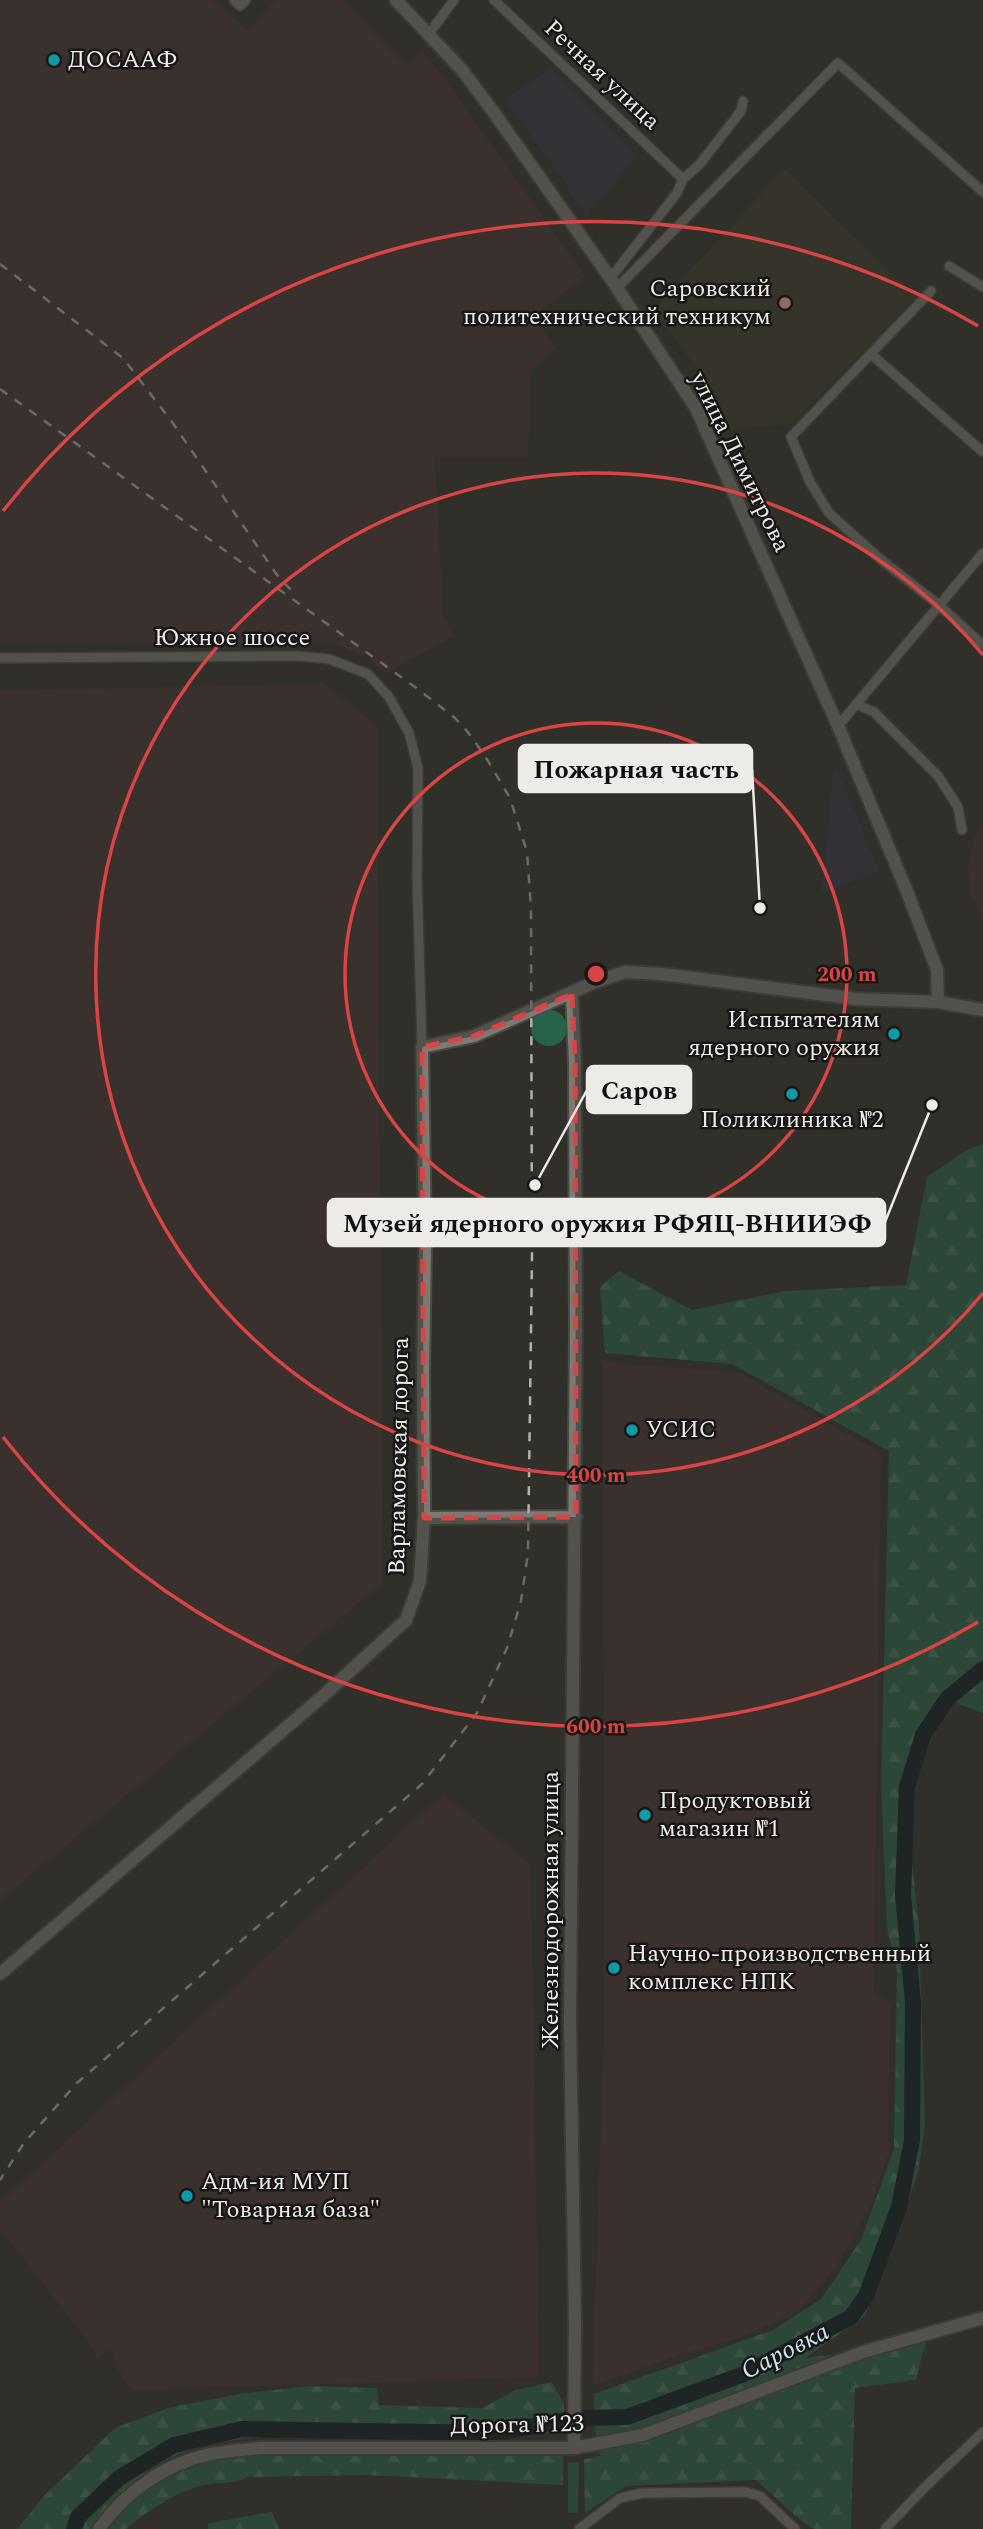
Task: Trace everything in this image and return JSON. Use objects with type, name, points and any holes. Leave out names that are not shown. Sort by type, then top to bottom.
[{"type":"street","points":[[234,0],[240,6],[246,0]]},
{"type":"street","name":"улица Димитрова","points":[[396,0],[462,70],[495,114],[609,276],[696,408],[838,726],[917,916],[937,970],[938,1002]]},
{"type":"street","points":[[428,34],[454,0]]},
{"type":"street","name":"Речная улица","points":[[494,0],[683,179]]},
{"type":"street","points":[[617,288],[838,63],[983,192]]},
{"type":"street","points":[[609,276],[647,233],[677,193],[683,179],[699,164],[741,111],[743,101]]},
{"type":"street","points":[[949,266],[983,287]]},
{"type":"street","points":[[931,290],[791,437],[810,482],[829,513],[983,645]]},
{"type":"street","points":[[871,354],[983,452]]},
{"type":"street","points":[[838,726],[983,554]]},
{"type":"street","name":"Южное шоссе","points":[[0,658],[298,656],[329,659],[368,674],[389,697],[409,733],[418,768],[417,877],[422,1047]]},
{"type":"street","points":[[856,704],[874,712],[938,776],[958,807],[962,830]]},
{"type":"street","points":[[422,1047],[474,1036],[607,977],[639,971],[857,999],[938,1002],[983,1010]]},
{"type":"street","name":"Железнодорожная улица","points":[[572,994],[575,1062],[576,1517],[570,2020],[574,2448]]},
{"type":"street","name":"Варламовская дорога","points":[[0,1974],[324,1695],[406,1620],[419,1581],[424,1518],[425,1246],[422,1047]]},
{"type":"street","points":[[424,1518],[576,1517]]},
{"type":"street","name":"Дорога №123","points":[[99,2529],[110,2513],[142,2485],[179,2463],[211,2454],[260,2448],[574,2448],[643,2435],[863,2352],[983,2318]]},
{"type":"street","points":[[886,2529],[926,2486],[983,2432]]},
{"type":"street","points":[[579,2529],[620,2498],[643,2493],[746,2492],[760,2496],[795,2529]]},
{"type":"highlighted area","points":[[572,994],[575,1062],[576,1517],[424,1518],[422,1047],[474,1036]]},
{"type":"shaded area","points":[[0,0],[213,0],[247,30],[275,0],[342,0],[407,66],[422,51],[438,69],[586,277],[534,315],[555,348],[531,371],[528,457],[435,457],[443,614],[454,636],[385,674],[370,659],[335,644],[0,644]]},
{"type":"shaded area","points":[[551,68],[639,155],[587,213],[575,201],[562,178],[507,102],[511,96]]},
{"type":"shaded area","name":"Саровский политехнический техникум","points":[[784,169],[916,297],[791,424],[731,429],[714,391],[654,310]]},
{"type":"shaded area","points":[[324,683],[377,726],[383,1583],[0,1900],[0,691]]},
{"type":"shaded area","points":[[838,771],[879,871],[822,893],[833,775]]},
{"type":"shaded area","points":[[983,824],[983,921],[969,891],[968,864],[974,838]]},
{"type":"shaded area","points":[[603,1362],[740,1373],[881,1453],[874,1993],[890,2003],[888,2155],[872,2202],[837,2266],[799,2311],[740,2338],[683,2354],[592,2386],[604,2035]]},
{"type":"shaded area","points":[[443,1794],[531,1865],[539,2377],[135,2390],[127,2384],[116,2366],[112,2350],[97,2358],[88,2341],[0,2229],[0,2202]]},
{"type":"green space","points":[[549,1010],[562,1015],[567,1028],[562,1041],[549,1046],[536,1041],[531,1028],[536,1015]]},
{"type":"green space","points":[[983,1144],[983,1713],[946,1699],[917,1764],[911,1854],[919,1926],[925,2125],[918,2174],[865,2316],[805,2358],[926,2342],[916,2380],[855,2388],[851,2529],[814,2529],[800,2520],[756,2480],[626,2486],[585,2513],[584,2459],[600,2456],[594,2425],[594,2394],[773,2330],[821,2299],[861,2240],[894,2149],[897,1970],[887,1929],[881,1785],[889,1451],[732,1364],[605,1353],[600,1287],[619,1271],[692,1310],[785,1291],[906,1285],[927,1177],[967,1150]]},
{"type":"green space","points":[[552,2382],[564,2404],[564,2426],[556,2432],[444,2440],[296,2436],[221,2442],[187,2451],[155,2466],[128,2487],[90,2529],[17,2529],[45,2495],[115,2428],[168,2408],[239,2394],[308,2386],[377,2388],[379,2405],[482,2408],[516,2390]]},
{"type":"green space","points":[[264,2454],[563,2454],[563,2485],[367,2475],[248,2477],[236,2482],[190,2489],[161,2504],[126,2529],[105,2529],[127,2505],[169,2478],[199,2465]]},
{"type":"green space","points":[[579,2462],[578,2513],[568,2513],[568,2463]]},
{"type":"green space","points":[[272,2512],[279,2529],[208,2529],[208,2523]]},
{"type":"waterway","name":"Саровка","points":[[74,2529],[78,2517],[119,2478],[174,2445],[242,2429],[494,2433],[579,2418],[627,2417],[744,2374],[851,2317],[866,2296],[899,2207],[912,2140],[913,2002],[903,1895],[907,1787],[923,1735],[947,1699],[983,1669]]},
{"type":"railway","points":[[0,264],[123,358],[172,422],[277,575],[291,590]]},
{"type":"railway","points":[[0,389],[415,687],[455,718],[485,756],[510,798],[527,852],[531,908],[532,1257],[528,1553],[521,1601],[507,1648],[477,1713],[422,1784],[77,2083],[24,2143],[0,2180]]},
{"type":"place","name":"ДОСААФ","points":[[54,60]]},
{"type":"place","name":"Саровский политехнический техникум","points":[[785,303]]},
{"type":"place","name":"Пожарная часть","points":[[760,908]]},
{"type":"place","name":"Испытателям ядерного оружия","points":[[894,1034]]},
{"type":"place","name":"Поликлиника №2","points":[[792,1094]]},
{"type":"place","name":"Музей ядерного оружия РФЯЦ-ВНИИЭФ","points":[[932,1105]]},
{"type":"place","name":"Саров","points":[[535,1185]]},
{"type":"place","name":"УСИС","points":[[632,1430]]},
{"type":"place","name":"Продуктовый магазин №1","points":[[645,1815]]},
{"type":"place","name":"Научно-производственный комплекс НПК","points":[[614,1968]]},
{"type":"place","name":"Адм-ия МУП \"Товарная база\"","points":[[187,2196]]}]
